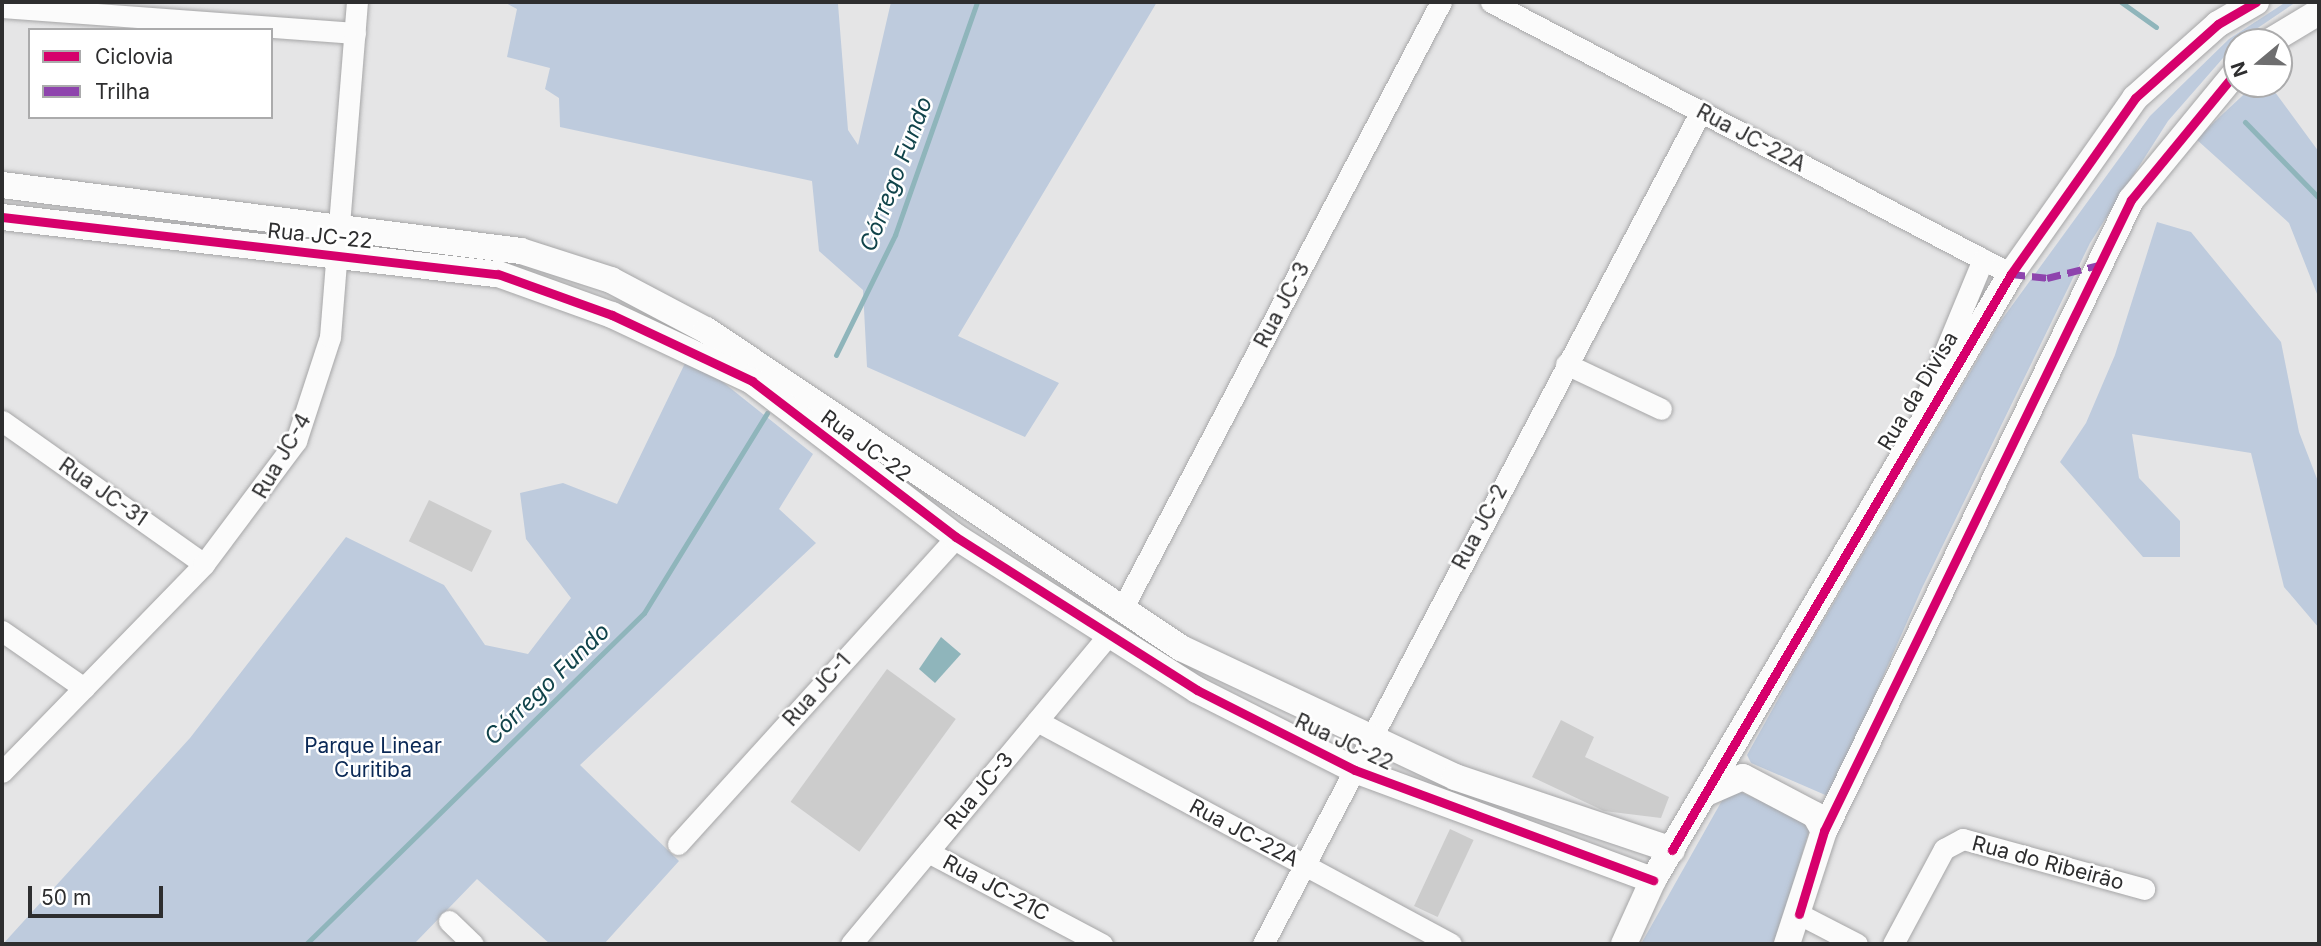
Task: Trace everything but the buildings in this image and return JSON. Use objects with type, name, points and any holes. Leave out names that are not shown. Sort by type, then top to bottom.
[{"type":"main road","name":"Rua da Divisa","points":[[1624,944],[1653,880],[1706,793],[1907,442],[2011,274],[2135,98],[2218,24],[2256,2]]},
{"type":"main road","points":[[2292,28],[2319,12]]},
{"type":"main road","points":[[1787,944],[1824,831],[2131,200],[2223,88]]},
{"type":"main road","name":"Rua JC-22","points":[[2,185],[521,251],[611,280],[706,330],[872,452],[956,537],[1107,637],[1355,770],[1653,880]]},
{"type":"main road","name":"Rua JC-22","points":[[2,217],[498,274],[612,315],[752,381],[872,452],[1181,648],[1455,777],[1672,850]]},
{"type":"main road","points":[[1706,793],[1743,777],[1815,816],[1824,831]]},
{"type":"street","name":"Rua JC-4","points":[[2,772],[78,699],[204,564],[296,441],[316,394],[341,257],[340,230],[357,2]]},
{"type":"street","name":"Rua JC-3","points":[[1122,609],[1441,2]]},
{"type":"street","name":"Rua JC-22A","points":[[1491,2],[2011,274]]},
{"type":"street","points":[[2,7],[355,33]]},
{"type":"street","name":"Rua JC-2","points":[[1263,944],[1701,111]]},
{"type":"street","points":[[1907,442],[1983,259]]},
{"type":"street","points":[[1566,364],[1661,409]]},
{"type":"street","name":"Rua JC-31","points":[[2,421],[204,564]]},
{"type":"street","name":"Rua JC-1","points":[[678,844],[956,537]]},
{"type":"street","points":[[2,631],[78,699]]},
{"type":"street","name":"Rua JC-3","points":[[851,944],[1107,637]]},
{"type":"street","name":"Rua JC-22A","points":[[1037,721],[1451,944]]},
{"type":"street","name":"Rua do Ribeirão","points":[[1893,944],[1952,842],[1976,838],[2144,890]]},
{"type":"street","name":"Rua JC-21C","points":[[928,852],[1102,944]]},
{"type":"street","points":[[1799,914],[1857,944]]},
{"type":"street","points":[[449,921],[473,944]]},
{"type":"green space","points":[[504,2],[838,4],[848,130],[858,145],[891,2],[1157,2],[958,336],[1059,383],[1025,437],[867,367],[863,290],[819,251],[812,181],[560,127],[559,98],[545,89],[550,68],[507,57],[517,9]]},
{"type":"green space","points":[[2286,2],[2296,2],[2258,28],[2246,28]]},
{"type":"green space","points":[[2223,45],[2223,58],[2168,121],[2090,243],[1922,588],[1830,797],[1751,763],[1747,755],[1796,667],[2000,322],[2150,116]]},
{"type":"green space","points":[[2240,98],[2279,98],[2319,152],[2319,299],[2289,223],[2196,139]]},
{"type":"green space","points":[[2157,222],[2191,232],[2281,342],[2299,432],[2319,484],[2319,628],[2284,587],[2251,453],[2132,434],[2139,478],[2180,521],[2180,557],[2143,557],[2060,462],[2086,423],[2115,355]]},
{"type":"green space","name":"Parque Linear Curitiba","points":[[689,355],[813,454],[779,509],[816,543],[580,765],[679,861],[604,944],[550,944],[477,879],[414,944],[3,944],[190,738],[346,537],[444,585],[485,645],[528,654],[571,598],[526,539],[520,493],[563,483],[617,504]]},
{"type":"green space","points":[[1741,792],[1801,819],[1809,831],[1775,944],[1641,944],[1724,797]]},
{"type":"shaded area","points":[[941,637],[961,654],[935,683],[919,669]]},
{"type":"waterway","name":"Córrego Fundo","points":[[836,355],[895,235],[977,2]]},
{"type":"waterway","points":[[2121,2],[2156,27]]},
{"type":"waterway","points":[[2245,122],[2319,198]]},
{"type":"waterway","name":"Córrego Fundo","points":[[306,944],[644,613],[767,413]]},
{"type":"marked path","points":[[2011,274],[2047,278],[2099,265]]},
{"type":"cycle path","points":[[1672,850],[2011,274],[2135,98],[2218,24],[2256,2]]},
{"type":"cycle path","points":[[1799,914],[1824,831],[2131,200],[2223,88]]},
{"type":"cycle path","points":[[2,217],[498,274],[612,315],[752,381],[956,537],[1197,690],[1355,770],[1653,880]]}]
